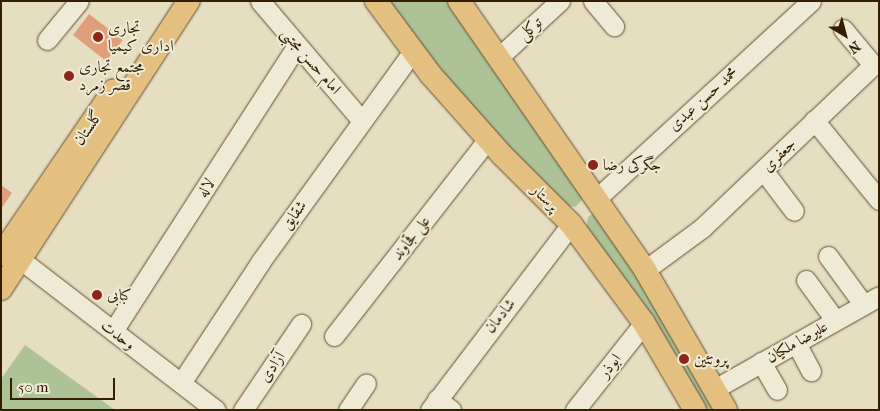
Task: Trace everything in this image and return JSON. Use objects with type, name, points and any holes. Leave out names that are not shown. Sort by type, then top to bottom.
[{"type":"main road","name":"گلستان","points":[[1,289],[11,258],[174,1]]},
{"type":"main road","points":[[120,108],[190,1]]},
{"type":"main road","points":[[120,108],[203,1]]},
{"type":"main road","name":"پرستار","points":[[376,1],[413,51],[488,139],[571,224],[644,323],[695,410]]},
{"type":"main road","points":[[459,1],[645,270],[716,388],[726,410]]},
{"type":"main road","name":"گلستان","points":[[11,258],[120,108]]},
{"type":"street","points":[[48,40],[79,1]]},
{"type":"street","name":"امام حسن مجتبی","points":[[260,1],[362,121]]},
{"type":"street","name":"توکلی","points":[[499,58],[560,1]]},
{"type":"street","points":[[593,1],[614,26]]},
{"type":"street","name":"محمد حسن عبدی","points":[[596,199],[811,1]]},
{"type":"street","name":"جعفری","points":[[645,270],[702,228],[872,65],[843,29]]},
{"type":"street","name":"لاله","points":[[113,331],[296,44]]},
{"type":"street","name":"شقایق","points":[[181,383],[261,261],[413,51]]},
{"type":"street","points":[[814,120],[877,193]]},
{"type":"street","name":"علی قجاوند","points":[[334,336],[488,139]]},
{"type":"street","points":[[763,170],[794,211]]},
{"type":"street","name":"شادمان","points":[[439,406],[571,224]]},
{"type":"street","points":[[828,256],[871,300]]},
{"type":"street","name":"وحدت","points":[[11,258],[113,331],[216,410]]},
{"type":"street","points":[[806,280],[836,320]]},
{"type":"street","name":"علیرضا ملکیان","points":[[716,388],[871,300]]},
{"type":"street","name":"ابوذر","points":[[576,410],[644,323]]},
{"type":"street","name":"آزادی","points":[[243,410],[301,324]]},
{"type":"street","points":[[796,343],[811,371]]},
{"type":"street","points":[[761,362],[777,390]]},
{"type":"street","points":[[348,410],[366,383]]},
{"type":"green space","points":[[384,1],[448,1],[579,189],[582,200],[575,207],[562,205],[484,125]]},
{"type":"green space","points":[[596,212],[607,224],[717,410],[705,410],[586,229],[588,217]]},
{"type":"green space","points":[[25,345],[115,410],[1,410],[1,379]]},
{"type":"building","name":"تجاری اداری کیمیا","points":[[89,14],[123,40],[106,61],[73,35]]},
{"type":"building","points":[[1,185],[12,193],[1,209]]},
{"type":"place","name":"تجاری اداری کیمیا","points":[[98,37]]},
{"type":"place","name":"مجتمع تجاری قصر زمرد","points":[[69,76]]},
{"type":"place","name":"جگرکی رضا","points":[[593,165]]},
{"type":"place","name":"کبابی","points":[[97,295]]},
{"type":"place","name":"پروتئین","points":[[684,359]]}]
